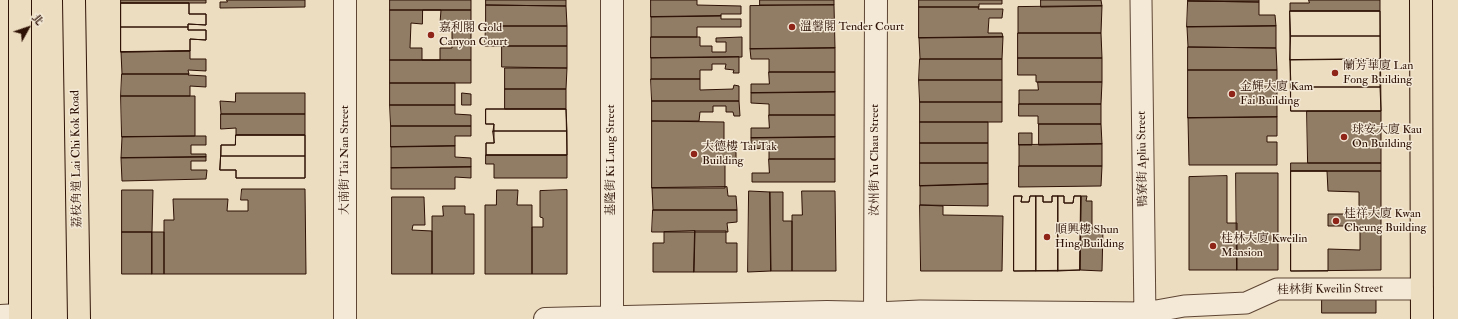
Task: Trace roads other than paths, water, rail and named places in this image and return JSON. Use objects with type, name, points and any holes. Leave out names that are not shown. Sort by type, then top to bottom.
[{"type":"main road","points":[[13,317],[20,0]]},
{"type":"main road","name":"荔枝角道 Lai Chi Kok Road","points":[[74,0],[80,319]]},
{"type":"main road","points":[[1421,0],[1422,319]]},
{"type":"street","name":"大南街 Tai Nan Street","points":[[345,0],[345,319]]},
{"type":"street","name":"基隆街 Ki Lung Street","points":[[612,0],[612,319]]},
{"type":"street","name":"汝州街 Yu Chau Street","points":[[875,316],[876,0]]},
{"type":"street","name":"鴨寮街 Apliu Street","points":[[1141,0],[1145,316]]},
{"type":"street","name":"桂林街 Kweilin Street","points":[[545,319],[612,319],[827,312],[875,316],[920,311],[1145,316],[1184,306],[1246,303],[1277,288],[1422,289]]},
{"type":"place","name":"溫馨閣 Tender Court","points":[[792,27]]},
{"type":"place","name":"嘉利閣 Gold Canyon Court","points":[[431,35]]},
{"type":"place","name":"蘭芳華廈 Lan Fong Building","points":[[1335,73]]},
{"type":"place","name":"金輝大廈 Kam Fai Building","points":[[1232,94]]},
{"type":"place","name":"球安大廈 Kau On Building","points":[[1344,137]]},
{"type":"place","name":"大德樓 Tai Tak Building","points":[[694,154]]},
{"type":"place","name":"桂祥大廈 Kwan Cheung Building","points":[[1336,221]]},
{"type":"place","name":"順興樓 Shun Hing Building","points":[[1047,237]]},
{"type":"place","name":"桂林大廈 Kweilin Mansion","points":[[1213,246]]}]
